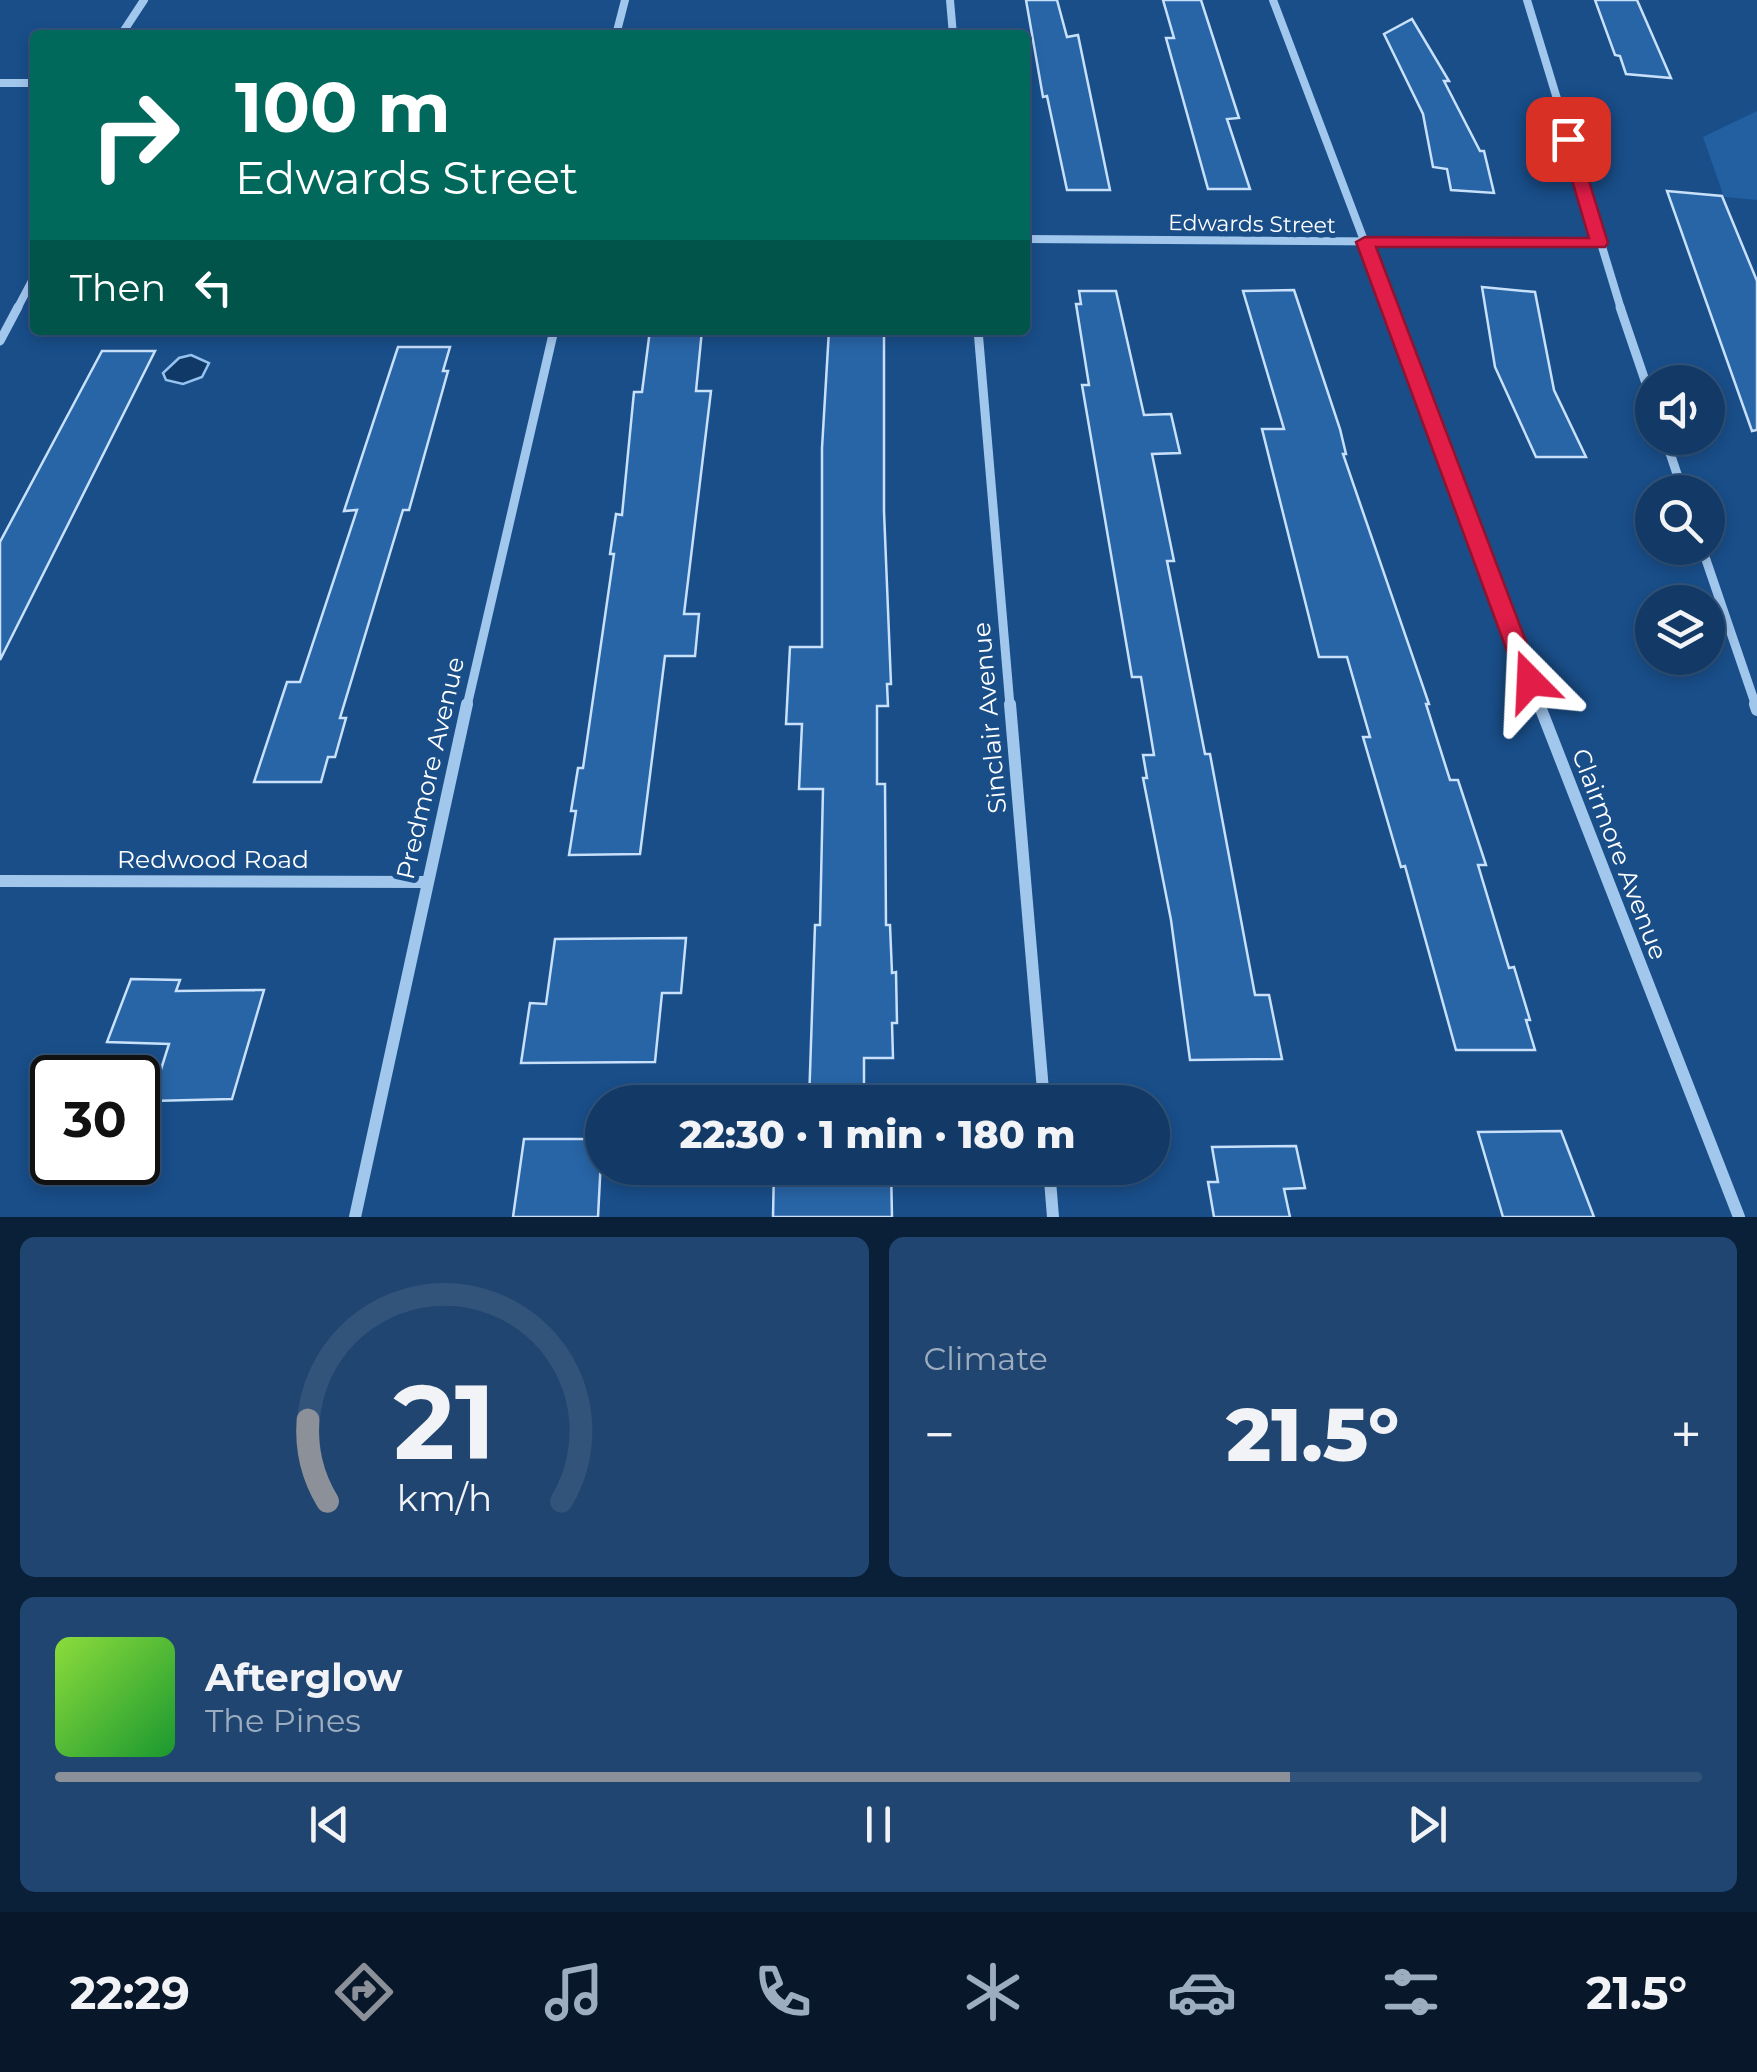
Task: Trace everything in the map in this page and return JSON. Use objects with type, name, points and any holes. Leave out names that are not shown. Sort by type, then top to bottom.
[{"type":"street","points":[[124,30],[144,0]]},
{"type":"street","points":[[617,30],[624,0]]},
{"type":"street","points":[[950,0],[953,30]]},
{"type":"street","name":"Clairmore Avenue","points":[[1273,0],[1584,827],[1740,1217]]},
{"type":"street","points":[[1527,0],[1599,243],[1640,365]]},
{"type":"street","points":[[0,83],[30,82]]},
{"type":"street","name":"Edwards Street","points":[[1030,239],[1599,243]]},
{"type":"street","points":[[0,342],[30,285]]},
{"type":"street","name":"Predmore Avenue","points":[[355,1217],[426,882],[553,335]]},
{"type":"street","name":"Sinclair Avenue","points":[[978,335],[1043,1085]]},
{"type":"street","points":[[1708,565],[1757,710]]},
{"type":"street","name":"Redwood Road","points":[[0,881],[426,882]]},
{"type":"street","points":[[1051,1185],[1054,1217]]},
{"type":"shaded area","points":[[1757,111],[1757,200],[1724,197],[1703,137]]},
{"type":"shaded area","points":[[191,355],[209,363],[202,377],[183,384],[166,380],[163,373],[179,358]]},
{"type":"building","points":[[1026,0],[1057,0],[1067,37],[1078,35],[1110,190],[1067,190],[1047,96],[1043,97]]},
{"type":"building","points":[[1163,0],[1201,0],[1239,118],[1227,119],[1250,189],[1208,189],[1166,38],[1174,38]]},
{"type":"building","points":[[1595,0],[1637,0],[1671,78],[1626,74]]},
{"type":"building","points":[[1412,19],[1449,81],[1444,81],[1480,151],[1484,151],[1494,193],[1451,190],[1447,169],[1433,167],[1423,114],[1384,34]]},
{"type":"building","points":[[1667,191],[1722,196],[1757,281],[1757,430],[1752,431]]},
{"type":"building","points":[[1482,287],[1535,292],[1554,390],[1586,457],[1536,457],[1495,367]]},
{"type":"building","points":[[1294,290],[1340,429],[1343,454],[1429,704],[1450,780],[1458,780],[1486,865],[1478,865],[1509,968],[1514,967],[1535,1050],[1456,1050],[1405,866],[1401,867],[1363,737],[1370,737],[1347,657],[1319,657],[1262,429],[1284,429],[1243,291]]},
{"type":"building","points":[[1079,291],[1116,291],[1144,415],[1171,414],[1180,453],[1152,454],[1174,561],[1167,561],[1205,754],[1210,754],[1255,995],[1269,995],[1282,1059],[1190,1060],[1171,920],[1143,778],[1147,778],[1143,755],[1154,755],[1141,677],[1132,677],[1082,385],[1089,385],[1076,304],[1081,304]]},
{"type":"building","points":[[649,335],[702,335],[696,391],[711,391],[684,614],[699,614],[695,656],[665,656],[640,854],[569,855],[576,811],[571,811],[578,768],[583,768],[614,554],[610,554],[616,514],[622,515],[634,392],[642,392]]},
{"type":"building","points":[[829,335],[884,335],[884,511],[891,684],[887,684],[888,706],[877,706],[877,784],[885,784],[886,925],[890,925],[892,973],[896,972],[897,1023],[892,1023],[893,1058],[864,1058],[864,1085],[810,1085],[815,925],[820,925],[823,789],[799,789],[802,724],[786,724],[790,647],[822,647],[822,448]]},
{"type":"building","points":[[398,347],[450,347],[443,371],[448,371],[409,510],[403,510],[340,718],[346,718],[335,757],[328,757],[321,782],[254,782],[287,682],[300,682],[357,510],[344,511]]},
{"type":"building","points":[[102,351],[155,351],[0,660],[0,542]]},
{"type":"building","points":[[686,938],[681,993],[662,993],[655,1062],[521,1063],[530,1003],[546,1004],[555,939]]},
{"type":"building","points":[[131,979],[180,980],[176,991],[264,990],[232,1099],[160,1101],[160,1072],[169,1044],[107,1042]]},
{"type":"building","points":[[1561,1131],[1594,1217],[1503,1217],[1478,1132]]},
{"type":"building","points":[[524,1139],[585,1139],[585,1185],[600,1185],[598,1217],[513,1217]]},
{"type":"building","points":[[1296,1146],[1305,1188],[1284,1189],[1290,1217],[1214,1217],[1208,1182],[1218,1182],[1212,1147]]},
{"type":"building","points":[[774,1185],[891,1185],[892,1217],[773,1217]]},
{"type":"route","points":[[1530,681],[1365,242],[1599,243],[1568,139]]}]
